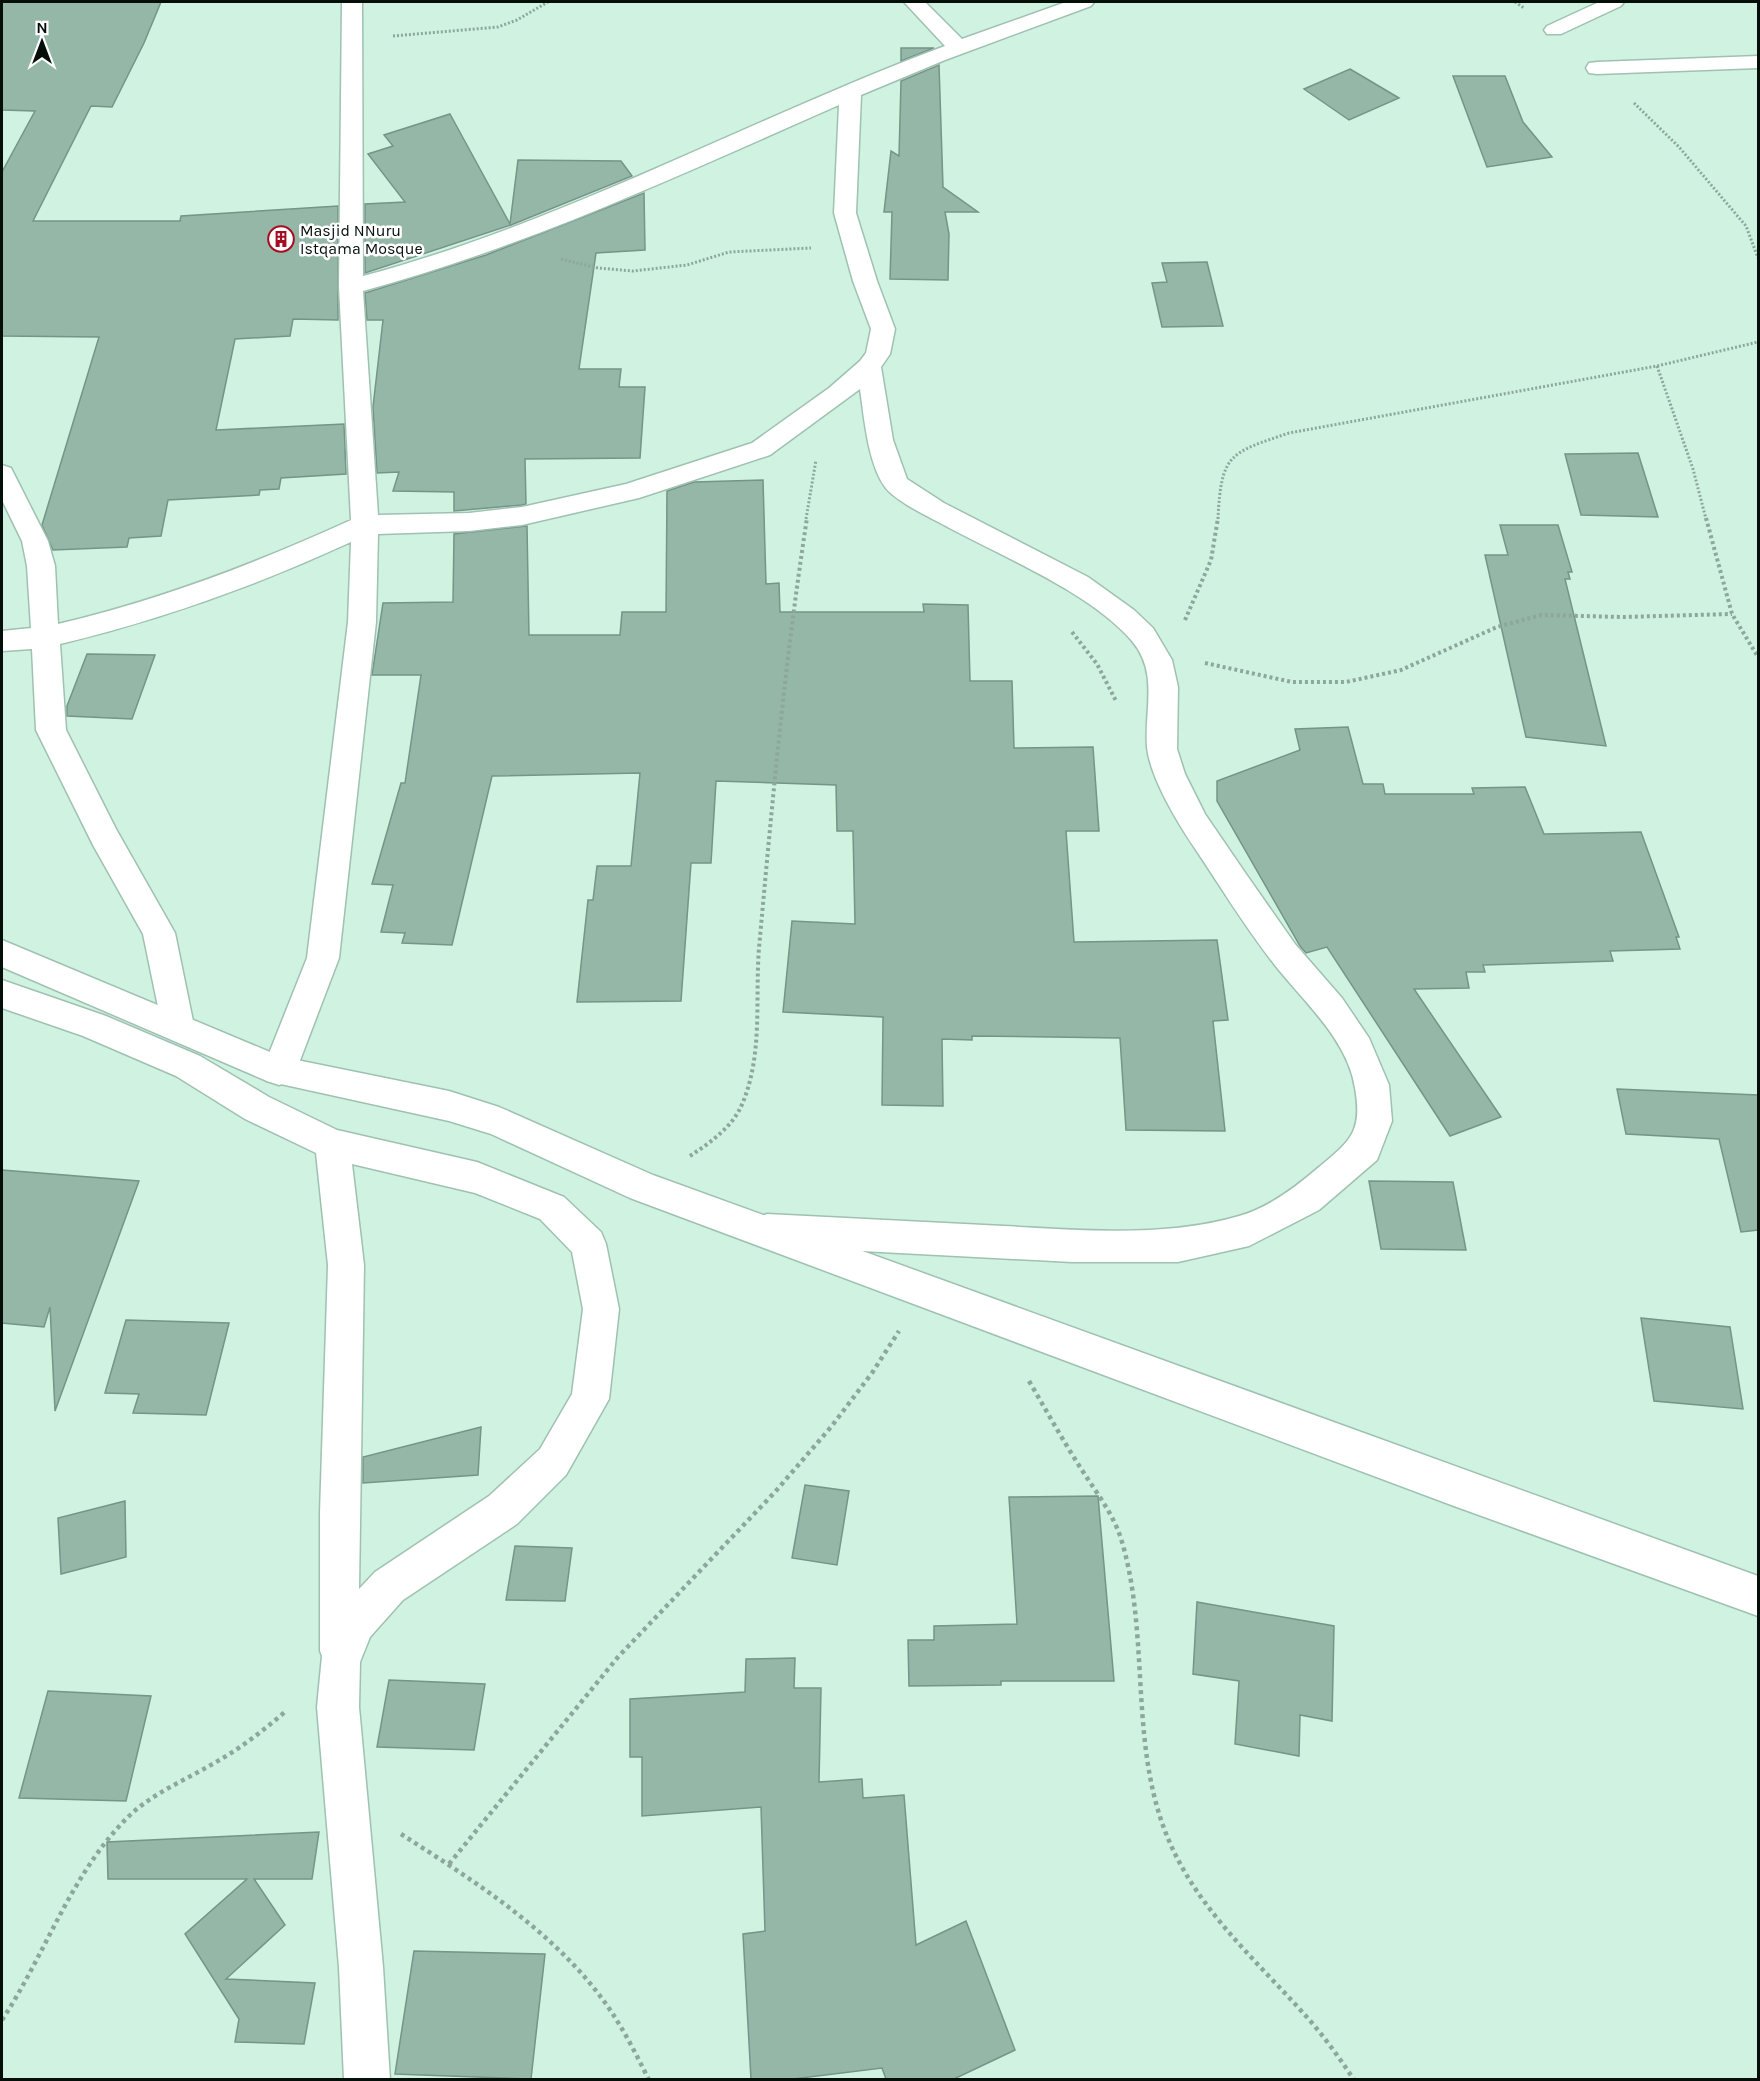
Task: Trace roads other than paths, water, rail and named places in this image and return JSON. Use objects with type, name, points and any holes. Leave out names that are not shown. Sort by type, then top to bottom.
[{"type":"street","points":[[279,1071],[323,958],[362,622],[364,525],[360,410],[351,287],[352,2]]},
{"type":"street","points":[[914,2],[958,47]]},
{"type":"street","points":[[351,287],[402,275],[507,240],[682,169],[850,91],[958,47],[1084,2]]},
{"type":"street","points":[[1554,30],[1614,2]]},
{"type":"street","points":[[1597,68],[1758,62]]},
{"type":"street","points":[[2,641],[45,637],[112,621],[265,569],[364,525],[470,522],[522,516],[620,494],[714,466],[761,449],[838,394],[869,367],[878,354],[883,329],[854,247],[845,213],[850,91]]},
{"type":"street","points":[[759,1230],[1072,1246],[1178,1246],[1249,1230],[1307,1199],[1365,1149],[1374,1121],[1372,1085],[1357,1048],[1330,1008],[1284,953],[1194,822],[1170,774],[1162,749],[1164,687],[1158,660],[1143,635],[1124,617],[1078,584],[935,509],[897,484],[880,440],[869,367]]},
{"type":"street","points":[[2,474],[34,541],[41,566],[51,730],[104,836],[159,933],[178,1026]]},
{"type":"street","points":[[2,953],[178,1026],[279,1071],[449,1106],[499,1122],[642,1187],[1454,1487],[1758,1596]]},
{"type":"street","points":[[2,994],[94,1026],[188,1066],[257,1108],[332,1144],[477,1178],[552,1208],[588,1244],[601,1309],[590,1399],[553,1462],[503,1510],[389,1586],[356,1623],[340,1662]]},
{"type":"street","points":[[332,1144],[346,1265],[339,1513],[338,1707],[361,1967],[367,2079]]},
{"type":"place","name":"Masjid NNuru Istqama Mosque","points":[[281,239]]}]
